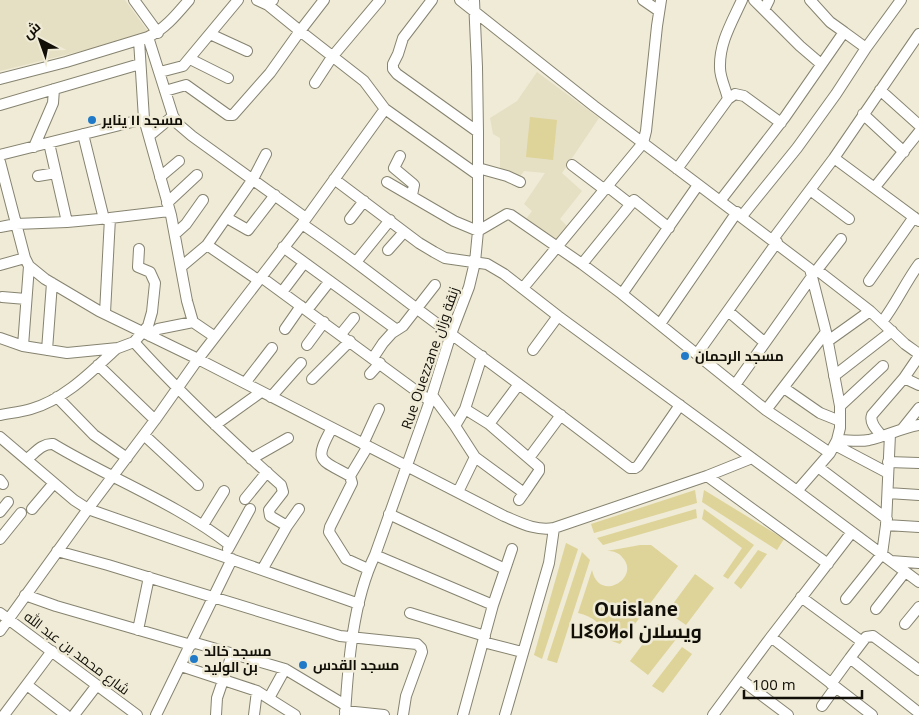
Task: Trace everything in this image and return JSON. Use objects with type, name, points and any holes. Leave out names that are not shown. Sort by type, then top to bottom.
[{"type":"street","points":[[134,0],[158,32]]},
{"type":"street","points":[[0,79],[144,39],[158,32],[189,0]]},
{"type":"street","points":[[160,72],[187,63],[238,0]]},
{"type":"street","points":[[257,0],[270,3],[300,31],[364,81],[386,109],[478,172],[507,176],[520,182]]},
{"type":"street","points":[[186,85],[228,115],[233,115],[270,73],[324,0]]},
{"type":"street","points":[[315,83],[332,57],[380,0]]},
{"type":"street","points":[[432,0],[403,38],[393,64],[393,69],[397,74],[478,132]]},
{"type":"street","points":[[460,0],[698,185],[810,269],[870,311],[919,355],[904,378],[872,415],[873,424],[886,435],[888,493],[882,554],[846,599]]},
{"type":"street","name":"Rue Ouezzane زنقة وزان","points":[[345,710],[353,637],[368,569],[431,398],[450,334],[469,287],[475,262],[478,231],[478,67],[474,0]]},
{"type":"street","points":[[643,0],[658,11]]},
{"type":"street","points":[[523,288],[643,143],[646,131],[658,11],[661,0]]},
{"type":"street","points":[[728,99],[720,69],[722,47],[726,33],[742,0]]},
{"type":"street","points":[[754,0],[766,5],[800,46],[821,64]]},
{"type":"street","points":[[810,0],[830,22],[866,48]]},
{"type":"street","points":[[660,324],[739,214],[797,148],[901,0]]},
{"type":"street","points":[[720,201],[781,123],[844,32]]},
{"type":"street","points":[[210,34],[247,52]]},
{"type":"street","points":[[697,354],[919,34]]},
{"type":"street","points":[[144,39],[140,64],[144,119],[175,234],[180,267],[193,322],[215,337]]},
{"type":"street","points":[[144,39],[160,72],[173,116],[178,124],[275,195],[304,221],[450,334],[630,468],[638,466],[680,405]]},
{"type":"street","points":[[186,85],[187,63]]},
{"type":"street","points":[[187,63],[228,78]]},
{"type":"street","points":[[0,105],[140,64]]},
{"type":"street","points":[[166,91],[186,85]]},
{"type":"street","points":[[34,146],[53,103],[54,89]]},
{"type":"street","points":[[875,187],[918,132],[880,90]]},
{"type":"street","points":[[677,169],[728,99],[735,94],[744,96],[781,123]]},
{"type":"street","points":[[0,631],[155,420],[176,388],[304,221],[386,109]]},
{"type":"street","points":[[863,114],[904,152]]},
{"type":"street","points":[[149,136],[173,116]]},
{"type":"street","points":[[0,155],[144,119]]},
{"type":"street","points":[[83,134],[107,218],[105,314]]},
{"type":"street","points":[[49,142],[67,222]]},
{"type":"street","points":[[180,267],[207,244],[227,218],[253,179],[266,154]]},
{"type":"street","points":[[400,156],[394,168],[414,185],[412,195]]},
{"type":"street","points":[[834,158],[916,219],[869,281]]},
{"type":"street","points":[[160,177],[179,161]]},
{"type":"street","points":[[0,162],[27,262],[23,346]]},
{"type":"street","points":[[572,165],[630,204]]},
{"type":"street","points":[[38,176],[56,173]]},
{"type":"street","points":[[0,227],[16,224],[107,218],[168,207],[197,175]]},
{"type":"street","points":[[334,179],[419,243],[445,258],[487,264],[523,288],[558,316],[797,490],[919,582]]},
{"type":"street","points":[[387,182],[454,221],[478,231],[508,214],[582,264],[622,294],[766,410],[834,446],[888,468],[919,463]]},
{"type":"street","points":[[622,294],[698,185]]},
{"type":"street","points":[[810,190],[849,219]]},
{"type":"street","points":[[227,218],[248,230],[275,195]]},
{"type":"street","points":[[175,234],[186,224],[204,200]]},
{"type":"street","points":[[582,264],[635,200],[669,228]]},
{"type":"street","points":[[350,219],[364,201]]},
{"type":"street","points":[[356,262],[390,220]]},
{"type":"street","points":[[388,250],[404,232]]},
{"type":"street","points":[[735,385],[764,342],[841,239]]},
{"type":"street","points":[[207,244],[282,292],[431,398],[455,426],[475,457],[522,496],[540,468],[489,424],[465,409]]},
{"type":"street","points":[[283,247],[397,330]]},
{"type":"street","points":[[139,249],[138,267],[150,272],[155,283],[152,312],[147,334]]},
{"type":"street","points":[[0,265],[27,262],[52,282],[105,314],[533,528],[544,530],[554,528],[707,476],[752,458]]},
{"type":"street","points":[[282,292],[304,263]]},
{"type":"street","points":[[882,322],[894,306],[905,284],[919,264]]},
{"type":"street","points":[[797,490],[834,446],[840,421],[840,406],[815,272]]},
{"type":"street","points":[[47,350],[52,282]]},
{"type":"street","points":[[285,329],[329,282]]},
{"type":"street","points":[[370,374],[383,344],[417,308],[435,285]]},
{"type":"street","points":[[2,297],[26,299]]},
{"type":"street","points":[[728,311],[764,342]]},
{"type":"street","points":[[766,410],[827,336],[847,329],[870,311]]},
{"type":"street","points":[[533,350],[558,316]]},
{"type":"street","points":[[340,334],[354,318]]},
{"type":"street","points":[[0,338],[23,346],[67,353],[118,348],[158,329],[193,322]]},
{"type":"street","points":[[307,345],[324,322]]},
{"type":"street","points":[[834,376],[892,331]]},
{"type":"street","points":[[312,379],[350,341]]},
{"type":"street","points":[[134,342],[176,388],[281,485],[283,492],[269,510],[269,514],[287,526]]},
{"type":"street","points":[[0,415],[30,410],[56,397],[118,348]]},
{"type":"street","points":[[245,383],[272,348]]},
{"type":"street","points":[[455,426],[465,409],[482,356]]},
{"type":"street","points":[[272,397],[301,363]]},
{"type":"street","points":[[98,365],[155,420]]},
{"type":"street","points":[[840,406],[883,366]]},
{"type":"street","points":[[904,378],[919,385]]},
{"type":"street","points":[[489,424],[519,384]]},
{"type":"street","points":[[784,388],[820,413],[840,421]]},
{"type":"street","points":[[215,425],[261,392]]},
{"type":"street","points":[[56,397],[94,436],[127,458]]},
{"type":"street","points":[[903,428],[919,408]]},
{"type":"street","points":[[350,476],[365,445],[378,409]]},
{"type":"street","points":[[529,458],[561,415]]},
{"type":"street","points":[[834,446],[886,435],[903,428],[919,425]]},
{"type":"street","points":[[332,428],[321,450],[322,458],[350,476],[352,483],[329,532],[346,559],[368,569]]},
{"type":"street","points":[[144,435],[198,485]]},
{"type":"street","points":[[0,437],[74,500],[88,509],[359,604]]},
{"type":"street","points":[[252,459],[288,438]]},
{"type":"street","points":[[27,459],[42,446],[53,444],[177,510],[203,525],[230,545]]},
{"type":"street","points":[[458,492],[475,457]]},
{"type":"street","points":[[818,467],[886,522],[919,527]]},
{"type":"street","points":[[245,499],[267,472]]},
{"type":"street","points":[[707,476],[828,564]]},
{"type":"street","points":[[32,509],[54,483]]},
{"type":"street","points":[[203,525],[224,491]]},
{"type":"street","points":[[888,493],[919,495]]},
{"type":"street","points":[[0,512],[8,502]]},
{"type":"street","points":[[156,715],[214,598],[228,558],[230,545],[250,509]]},
{"type":"street","points":[[262,570],[299,509]]},
{"type":"street","points":[[0,539],[21,513]]},
{"type":"street","points":[[389,514],[505,569]]},
{"type":"street","points":[[505,715],[549,563],[554,528]]},
{"type":"street","points":[[713,715],[852,532]]},
{"type":"street","points":[[463,715],[493,605],[512,549]]},
{"type":"street","points":[[57,552],[149,577],[340,636],[417,644],[422,652],[406,696],[403,715]]},
{"type":"street","points":[[374,556],[493,605]]},
{"type":"street","points":[[891,561],[919,563]]},
{"type":"street","points":[[876,609],[905,572]]},
{"type":"street","points":[[138,630],[149,577]]},
{"type":"street","points":[[25,595],[138,630],[284,669],[345,710],[384,715]]},
{"type":"street","points":[[802,597],[862,641]]},
{"type":"street","points":[[905,624],[919,607]]},
{"type":"street","name":"شارع محمد بن عبد الله","points":[[0,613],[136,715]]},
{"type":"street","points":[[410,613],[522,652]]},
{"type":"street","points":[[822,706],[850,658],[862,641],[869,636],[876,637],[919,670]]},
{"type":"street","points":[[771,637],[867,713]]},
{"type":"street","points":[[4,715],[52,652]]},
{"type":"street","points":[[216,715],[217,698],[232,654]]},
{"type":"street","points":[[850,658],[919,712],[916,715]]},
{"type":"street","points":[[181,666],[257,690],[295,715]]},
{"type":"street","points":[[269,698],[284,669]]},
{"type":"street","points":[[740,679],[776,711],[788,715]]},
{"type":"street","points":[[27,685],[53,711],[66,715]]},
{"type":"street","points":[[74,715],[97,685]]},
{"type":"street","points":[[254,715],[257,690]]},
{"type":"shaded area","points":[[0,0],[125,0],[150,34],[0,71]]},
{"type":"shaded area","points":[[537,72],[599,118],[562,173],[582,191],[560,219],[568,227],[554,242],[526,219],[532,211],[524,204],[545,173],[524,171],[519,178],[500,172],[500,138],[493,134],[490,118],[517,101]]},
{"type":"shaded area","points":[[530,117],[557,120],[553,160],[526,157]]},
{"type":"shaded area","points":[[695,490],[697,503],[594,533],[591,524]]},
{"type":"shaded area","points":[[704,490],[784,539],[777,550],[702,502]]},
{"type":"shaded area","points":[[696,509],[697,518],[603,545],[597,538]]},
{"type":"shaded area","points":[[704,509],[754,545],[728,579],[723,576],[742,548],[702,519]]},
{"type":"shaded area","points":[[566,543],[578,549],[542,659],[534,655]]},
{"type":"shaded area","points":[[651,545],[678,566],[620,644],[609,640],[601,626],[593,619],[578,613],[592,570],[596,580],[602,585],[610,586],[617,584],[627,572],[627,565],[620,555],[607,551]]},
{"type":"shaded area","points":[[758,550],[767,554],[741,589],[734,583]]},
{"type":"shaded area","points":[[582,552],[590,560],[557,663],[547,660]]},
{"type":"shaded area","points":[[695,574],[714,588],[686,625],[667,612]]},
{"type":"shaded area","points":[[658,624],[677,638],[648,675],[630,661]]},
{"type":"shaded area","points":[[682,647],[692,654],[663,693],[652,686]]},
{"type":"place","name":"مسجد ١١ يناير","points":[[92,120]]},
{"type":"place","name":"مسجد الرحمان","points":[[685,356]]},
{"type":"place","name":"مسجد خالد بن الوليد","points":[[194,659]]},
{"type":"place","name":"مسجد القدس","points":[[303,665]]},
{"type":"district","name":"Ouislane ⵡⵉⵙⵍⴰⵏ ويسلان","points":[[636,620]]}]
